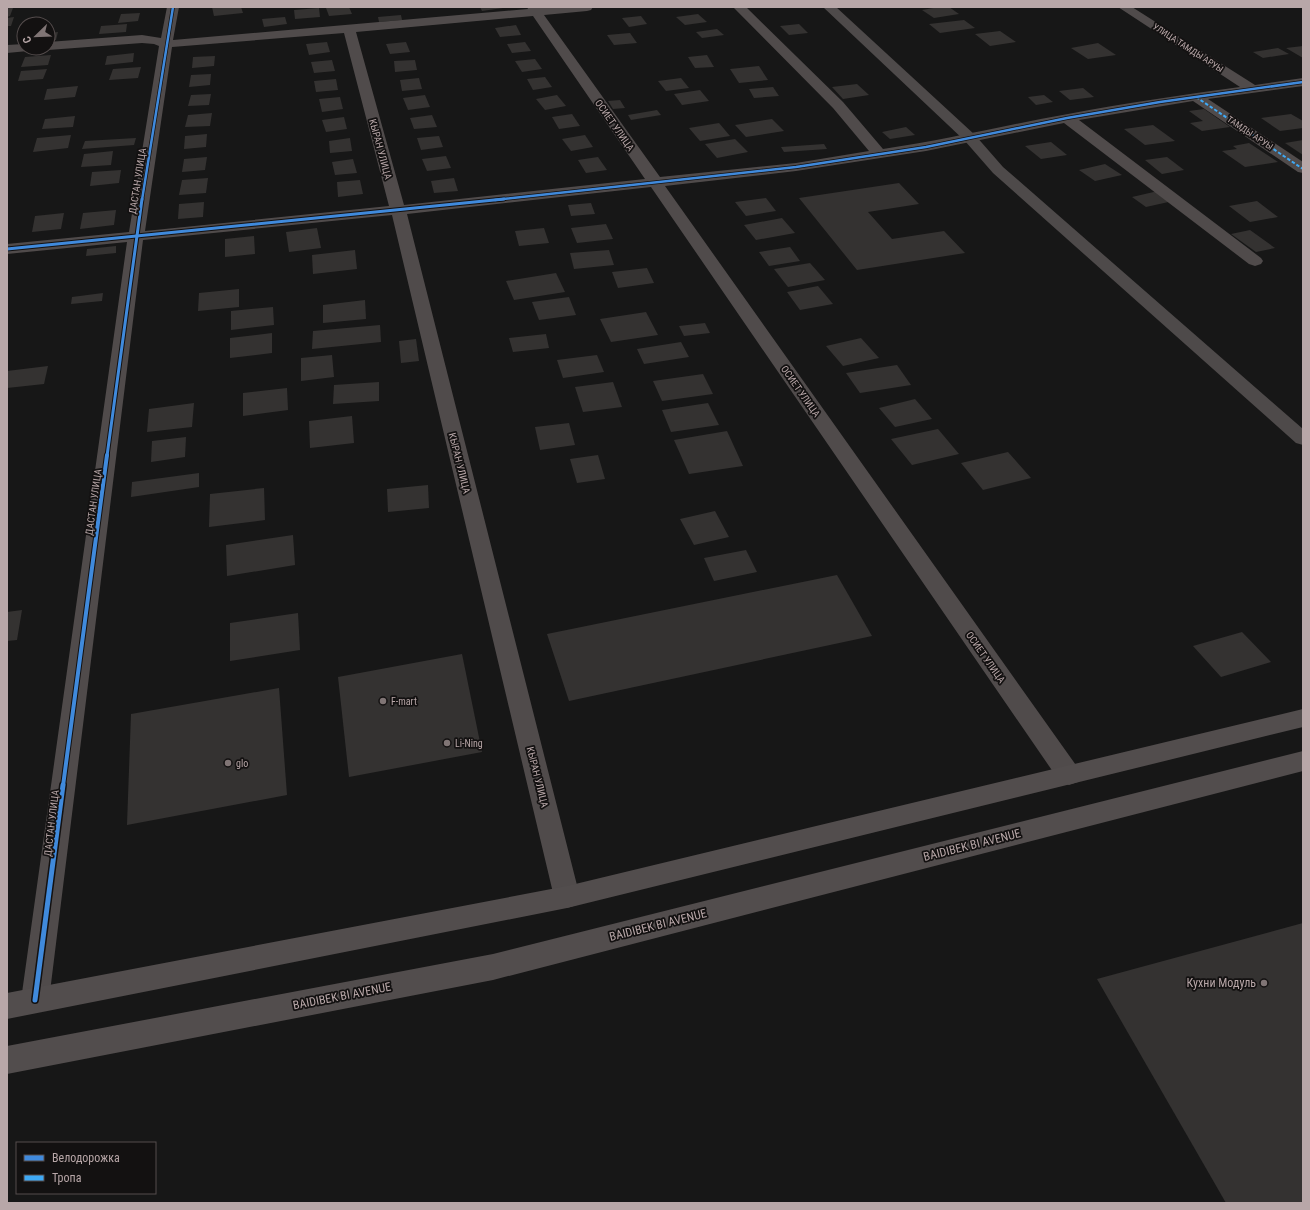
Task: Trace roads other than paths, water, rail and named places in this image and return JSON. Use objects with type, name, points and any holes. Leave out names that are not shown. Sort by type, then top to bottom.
[{"type":"main road","points":[[7,1006],[567,898],[1303,718]]},
{"type":"main road","name":"BAIDIBEK BI AVENUE","points":[[7,1060],[493,967],[1303,761]]},
{"type":"street","name":"ДАСТАН УЛИЦА","points":[[36,1000],[136,235],[173,7]]},
{"type":"street","points":[[56,45],[142,40],[156,40],[166,44],[349,29],[535,9],[587,7]]},
{"type":"street","points":[[739,7],[838,105],[879,154]]},
{"type":"street","points":[[829,7],[970,138],[998,170],[1303,439]]},
{"type":"street","name":"УЛИЦА ТАМДЫ АРУЫ","points":[[1124,7],[1252,89]]},
{"type":"street","name":"ОСИЕТ УЛИЦА","points":[[535,9],[1069,775]]},
{"type":"street","name":"КЫРАН УЛИЦА","points":[[349,29],[398,210],[567,898]]},
{"type":"street","points":[[7,249],[398,210],[654,181],[796,167],[970,138],[1067,118],[1196,97],[1303,82]]},
{"type":"street","name":"ТАМДЫ АРУЫ","points":[[1196,97],[1303,169]]},
{"type":"street","points":[[1067,118],[1255,261]]},
{"type":"place","name":"F-mart","points":[[383,701]]},
{"type":"place","name":"Li-Ning","points":[[447,743]]},
{"type":"place","name":"glo","points":[[228,763]]},
{"type":"place","name":"Кухни Модуль","points":[[1264,983]]}]
